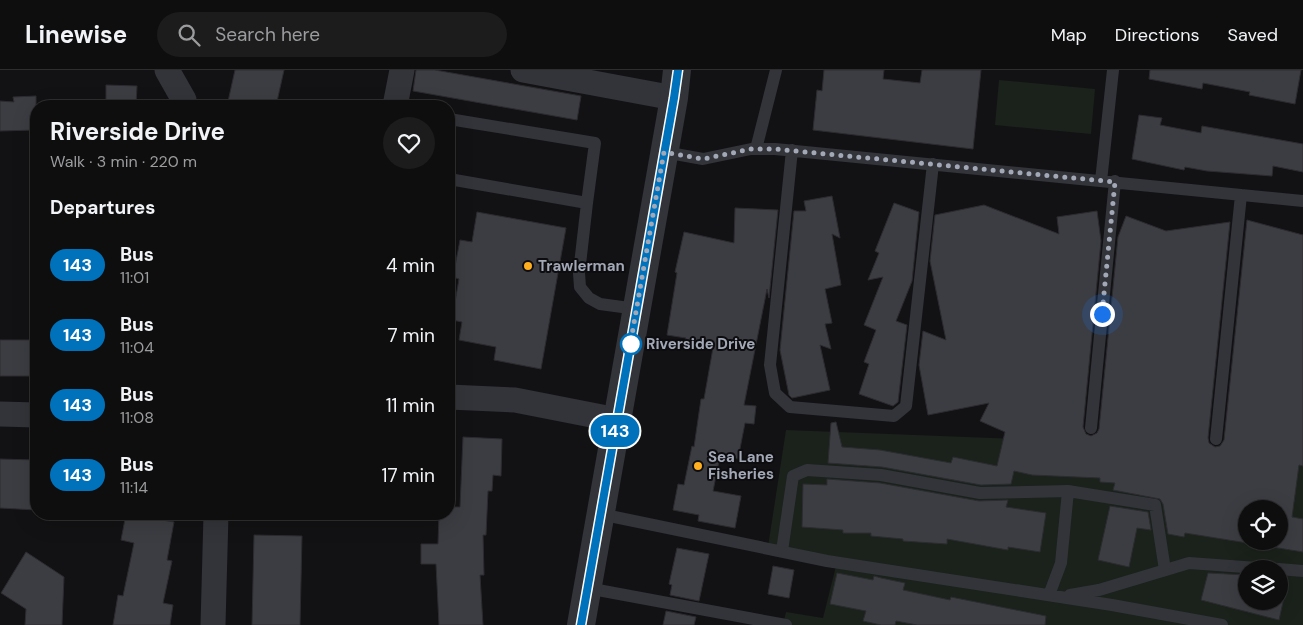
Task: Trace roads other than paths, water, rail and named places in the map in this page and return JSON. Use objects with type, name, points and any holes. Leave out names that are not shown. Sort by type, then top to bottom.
[{"type":"street","points":[[167,70],[184,100]]},
{"type":"street","points":[[396,100],[402,70]]},
{"type":"street","points":[[523,70],[674,98]]},
{"type":"street","points":[[581,625],[678,70]]},
{"type":"street","points":[[455,397],[515,400],[617,420]]},
{"type":"street","points":[[0,414],[30,415]]},
{"type":"street","points":[[213,625],[216,520]]},
{"type":"lane","points":[[756,149],[776,70]]},
{"type":"lane","points":[[1101,180],[1113,70]]},
{"type":"lane","points":[[455,119],[595,143],[579,273],[580,287],[588,298],[600,304],[637,309]]},
{"type":"lane","points":[[664,152],[703,159],[756,149],[792,150],[1303,201]]},
{"type":"lane","points":[[792,150],[770,365],[775,392],[790,407],[894,416],[906,406],[933,164]]},
{"type":"lane","points":[[455,180],[587,203]]},
{"type":"lane","points":[[1091,428],[1115,182]]},
{"type":"lane","points":[[1216,439],[1241,195]]},
{"type":"lane","points":[[782,552],[794,476],[807,470],[881,476],[980,493],[1068,491],[1155,505],[1164,570]]},
{"type":"lane","points":[[1054,596],[1061,563],[1068,491]]},
{"type":"lane","points":[[600,514],[827,561],[1054,596],[1222,625]]},
{"type":"lane","points":[[1054,596],[1099,590],[1189,563],[1238,566]]},
{"type":"lane","points":[[1288,570],[1303,571]]},
{"type":"lane","points":[[587,588],[786,625]]},
{"type":"place","name":"Trawlerman","points":[[528,266]]},
{"type":"place","name":"Riverside Drive","points":[[631,344]]},
{"type":"place","name":"Sea Lane Fisheries","points":[[698,466]]}]
